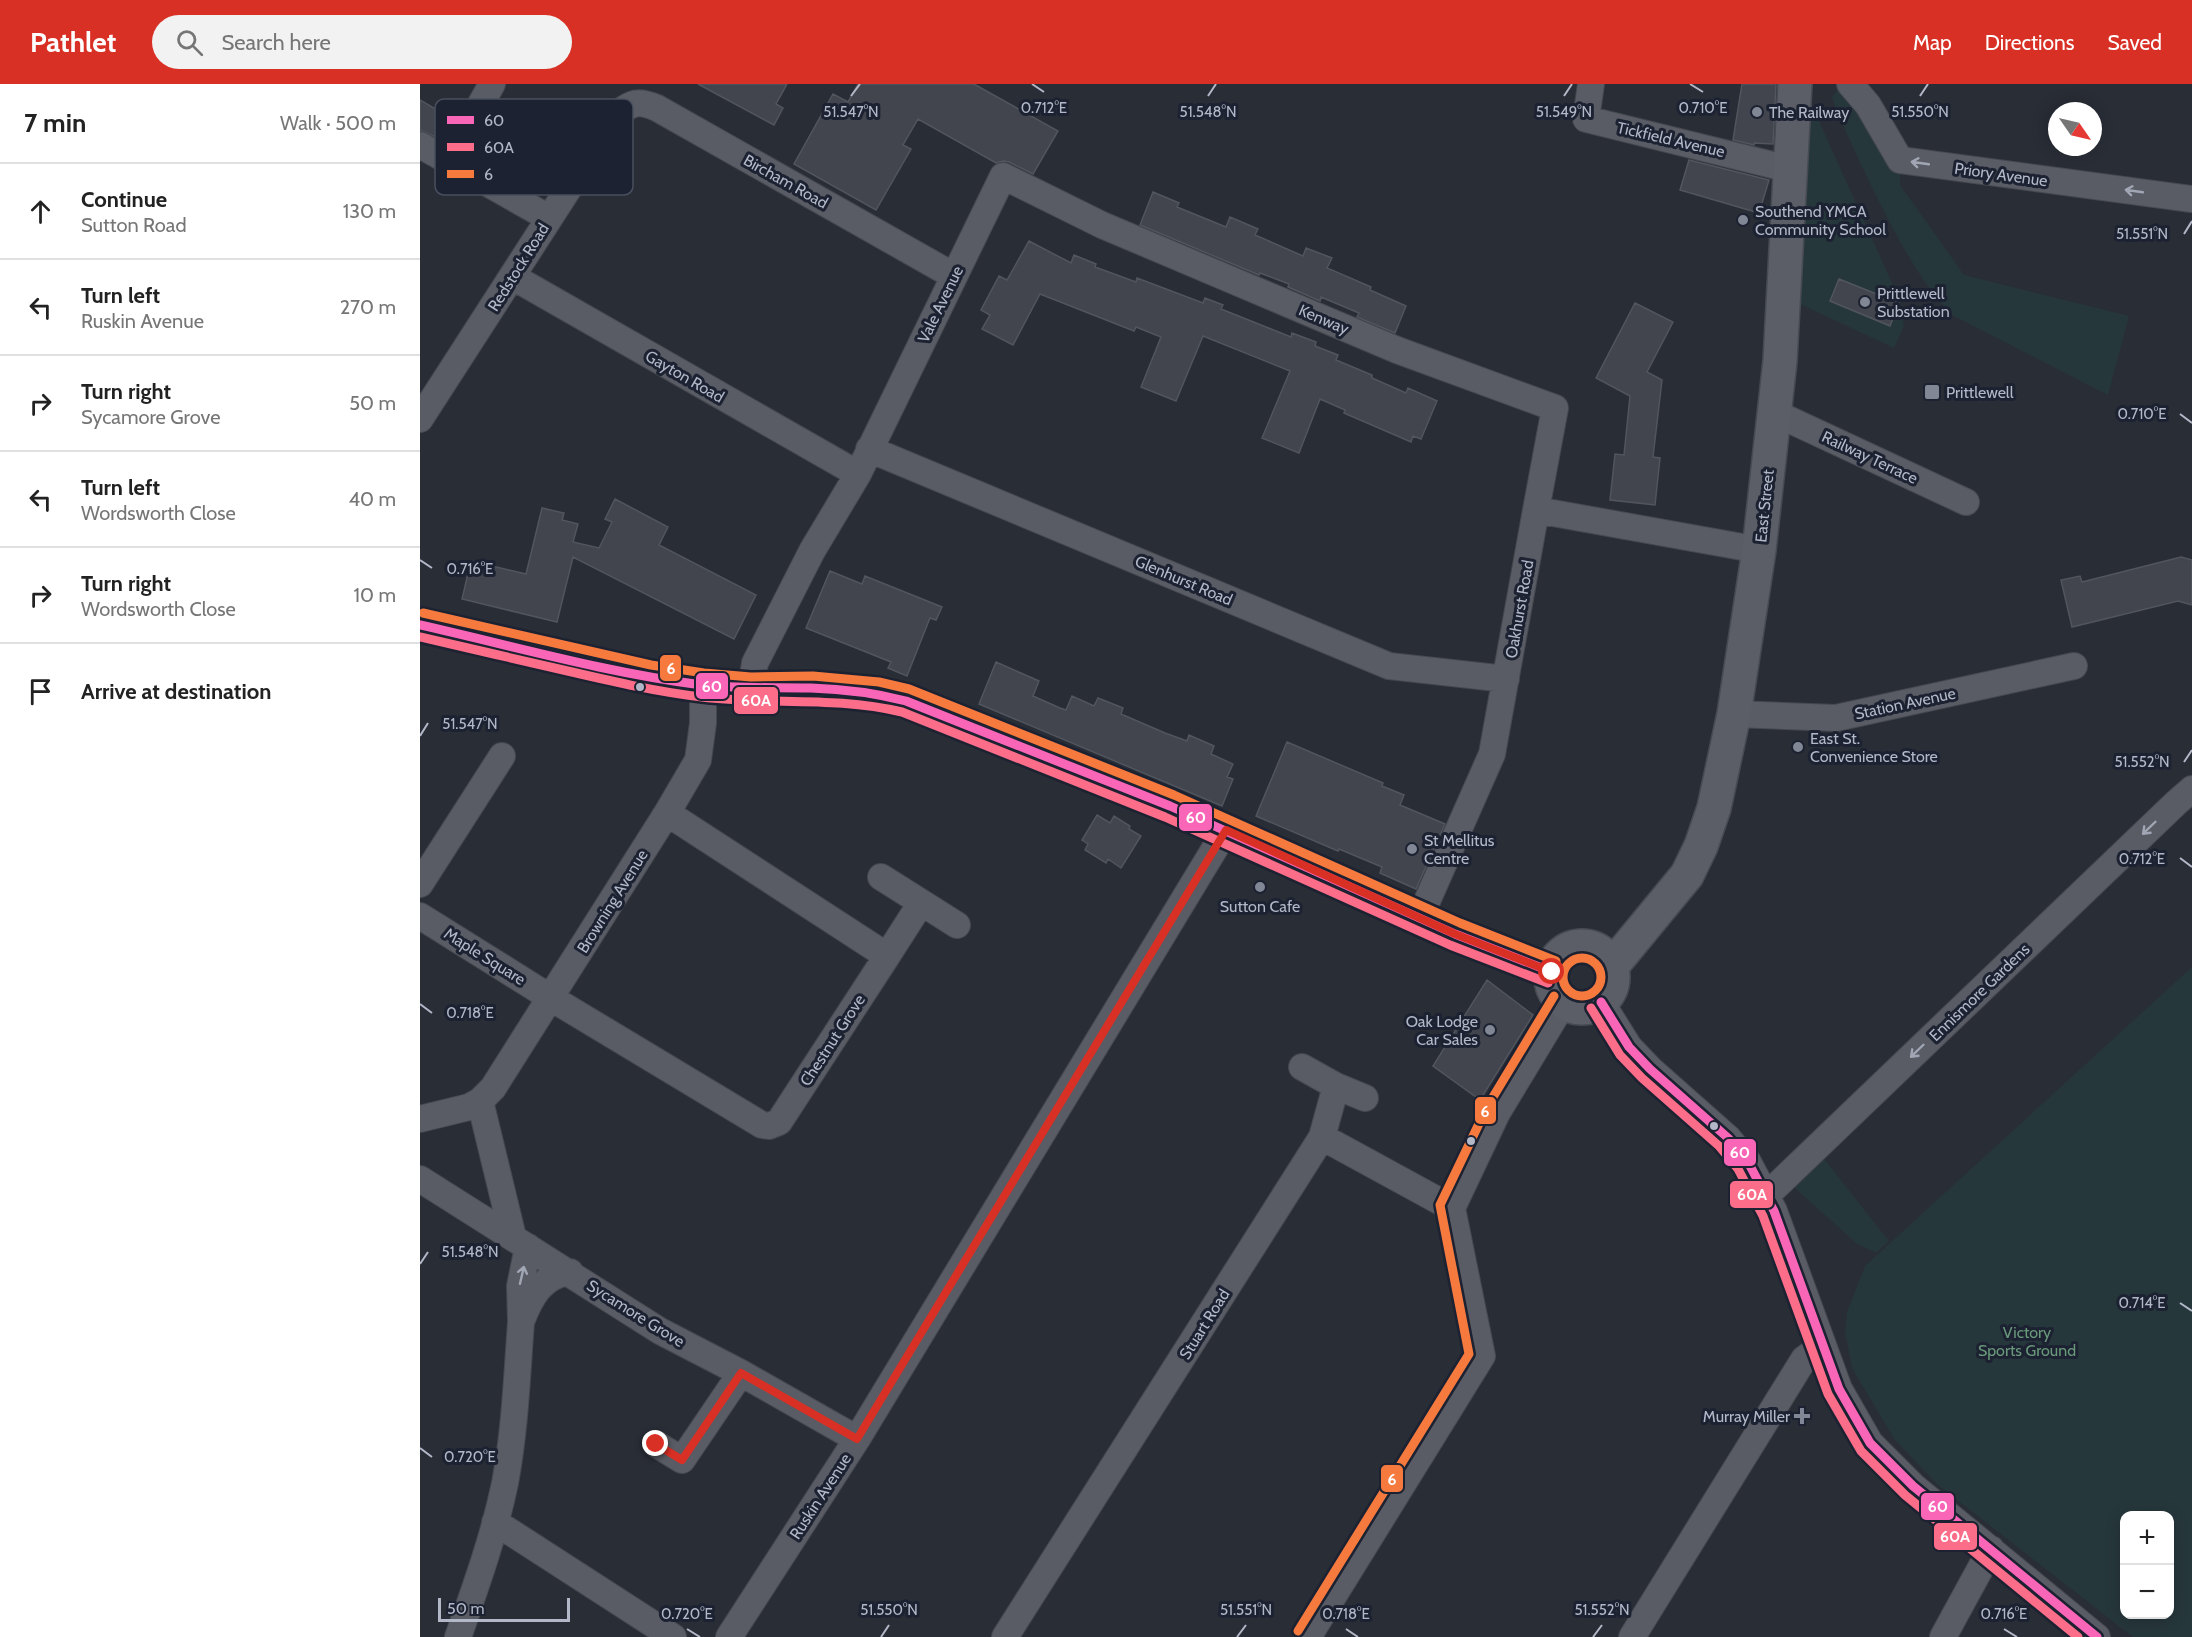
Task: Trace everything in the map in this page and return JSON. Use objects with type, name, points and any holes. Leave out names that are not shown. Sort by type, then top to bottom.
[{"type":"main road","name":"East Street","points":[[1599,956],[1659,909],[1687,875],[1701,846],[1714,808],[1734,714],[1758,550],[1780,361],[1795,84]]},
{"type":"main road","points":[[420,625],[649,677],[751,689],[812,688],[878,694],[906,701],[1226,830],[1484,946],[1552,972]]},
{"type":"main road","points":[[1575,946],[1599,956],[1614,976],[1612,986],[1600,1002],[1582,1008],[1564,1002],[1554,988],[1552,972],[1556,960],[1575,946]]},
{"type":"street","points":[[484,99],[492,84]]},
{"type":"street","name":"Tickfield Avenue","points":[[1591,84],[1586,119],[1789,169]]},
{"type":"street","name":"Priory Avenue","points":[[1850,84],[1868,105],[1900,160],[2192,199]]},
{"type":"street","name":"Bircham Road","points":[[633,104],[643,102],[657,108],[954,276]]},
{"type":"street","points":[[420,145],[435,153]]},
{"type":"street","name":"Vale Avenue","points":[[751,689],[755,663],[812,551],[858,474],[1003,176]]},
{"type":"street","name":"Kenway","points":[[1003,176],[1102,225],[1397,350],[1555,408],[1536,510]]},
{"type":"street","points":[[509,195],[549,218]]},
{"type":"street","name":"Redstock Road","points":[[420,419],[427,394],[513,277],[564,195]]},
{"type":"street","name":"Gayton Road","points":[[513,277],[858,474]]},
{"type":"street","name":"Railway Terrace","points":[[1774,413],[1966,502]]},
{"type":"street","name":"Glenhurst Road","points":[[869,449],[1389,666],[1506,679]]},
{"type":"street","points":[[1536,510],[1758,550]]},
{"type":"street","name":"Oakhurst Road","points":[[1419,917],[1492,754],[1536,510]]},
{"type":"street","name":"Station Avenue","points":[[1734,714],[1836,718],[2074,666]]},
{"type":"street","name":"Browning Avenue","points":[[420,1119],[469,1107],[480,1101],[493,1088],[667,813],[698,760],[703,723],[703,685]]},
{"type":"street","points":[[420,884],[502,756]]},
{"type":"street","name":"Ennismore Gardens","points":[[1767,1196],[2175,802],[2192,789]]},
{"type":"street","points":[[667,813],[887,956],[921,903]]},
{"type":"street","name":"Ruskin Avenue","points":[[729,1637],[857,1439],[1226,830]]},
{"type":"street","points":[[881,877],[957,926]]},
{"type":"street","name":"Maple Square","points":[[420,916],[550,998]]},
{"type":"street","name":"Chestnut Grove","points":[[550,998],[762,1125],[770,1126],[779,1122],[887,956]]},
{"type":"street","points":[[1308,1637],[1482,1356],[1452,1208],[1497,1113],[1564,1002]]},
{"type":"street","points":[[1600,1002],[1629,1047],[1650,1070],[1728,1138],[1748,1162],[1767,1196],[1839,1389],[1870,1443],[1905,1479],[2097,1637]]},
{"type":"street","points":[[1302,1067],[1336,1086],[1365,1098]]},
{"type":"street","name":"Stuart Road","points":[[1005,1637],[1322,1137],[1336,1086]]},
{"type":"street","points":[[458,1637],[484,1564],[505,1482],[513,1428],[521,1322],[521,1242],[480,1101]]},
{"type":"street","points":[[1322,1137],[1452,1208]]},
{"type":"street","name":"Sycamore Grove","points":[[420,1179],[660,1331],[741,1373],[857,1439]]},
{"type":"street","points":[[521,1322],[529,1301],[540,1286],[557,1273],[570,1272]]},
{"type":"street","points":[[1632,1637],[1804,1359],[1822,1346]]},
{"type":"street","points":[[656,1444],[692,1466],[741,1373]]},
{"type":"street","points":[[495,1522],[674,1637]]},
{"type":"street","points":[[1943,1637],[1991,1549]]},
{"type":"green space","points":[[1841,87],[1900,160],[1900,185],[1964,275],[2129,316],[2108,395],[1954,316],[1944,306],[1906,252],[1863,168],[1832,97]]},
{"type":"green space","points":[[1809,99],[1896,292],[1904,326],[1894,348],[1800,304]]},
{"type":"green space","name":"Victory Sports Ground","points":[[2192,967],[2192,1637],[2133,1637],[1938,1485],[1895,1440],[1852,1368],[1845,1332],[1847,1312],[1865,1266]]},
{"type":"green space","points":[[1824,1159],[1889,1241],[1876,1253],[1856,1243],[1794,1187]]},
{"type":"building","points":[[698,84],[787,84],[776,104],[783,108],[774,125]]},
{"type":"building","points":[[858,84],[974,84],[1058,131],[1033,174],[1009,162],[996,163],[918,119],[903,145],[911,149],[876,210],[794,164],[833,94],[848,102]]},
{"type":"building","name":"The Railway","points":[[1742,84],[1776,84],[1773,144],[1754,143],[1754,145],[1733,140]]},
{"type":"building","points":[[420,100],[435,109],[435,137],[420,130]]},
{"type":"building","points":[[1689,160],[1769,180],[1759,213],[1680,190]]},
{"type":"building","points":[[1153,192],[1179,203],[1177,207],[1226,227],[1230,217],[1258,229],[1255,235],[1303,256],[1306,248],[1332,258],[1327,268],[1371,287],[1370,290],[1406,306],[1395,333],[1357,317],[1359,313],[1321,297],[1320,301],[1288,287],[1289,284],[1260,273],[1259,275],[1140,225]]},
{"type":"building","points":[[1029,241],[1071,263],[1074,255],[1096,264],[1095,267],[1136,282],[1137,278],[1203,303],[1205,298],[1223,305],[1221,309],[1291,337],[1292,333],[1316,342],[1315,346],[1338,355],[1336,360],[1372,375],[1372,378],[1406,393],[1408,388],[1437,401],[1421,439],[1413,436],[1411,442],[1344,413],[1345,410],[1320,399],[1299,453],[1262,438],[1290,371],[1203,336],[1176,401],[1141,387],[1161,337],[1136,327],[1134,331],[1040,294],[1013,345],[982,329],[990,315],[981,310],[999,276],[1007,280]]},
{"type":"building","name":"Prittlewell Substation","points":[[1839,279],[1899,303],[1890,326],[1830,301]]},
{"type":"building","points":[[1635,303],[1673,322],[1647,372],[1662,380],[1653,457],[1660,458],[1655,505],[1610,500],[1615,454],[1624,455],[1630,396],[1596,378]]},
{"type":"building","points":[[615,499],[668,527],[659,545],[756,595],[734,639],[573,557],[557,622],[462,599],[471,561],[526,574],[542,508],[564,513],[562,520],[578,524],[573,542],[599,548],[612,522],[605,519]]},
{"type":"building","points":[[2181,557],[2192,560],[2192,605],[2178,601],[2072,627],[2061,580],[2080,576],[2082,582]]},
{"type":"building","points":[[830,571],[862,584],[865,576],[942,607],[936,620],[930,618],[907,676],[888,668],[891,662],[806,628]]},
{"type":"building","points":[[996,662],[1039,681],[1033,696],[1060,708],[1066,710],[1072,696],[1094,706],[1098,698],[1123,708],[1121,714],[1165,733],[1187,741],[1189,735],[1214,746],[1211,754],[1233,764],[1227,777],[1233,779],[1222,806],[979,704]]},
{"type":"building","points":[[1287,742],[1383,783],[1382,786],[1404,795],[1400,805],[1445,824],[1416,889],[1380,873],[1382,867],[1256,816]]},
{"type":"building","points":[[1097,815],[1110,823],[1114,816],[1141,836],[1121,868],[1108,859],[1106,863],[1085,850],[1088,844],[1082,840]]},
{"type":"building","name":"Oak Lodge Car Sales","points":[[1487,980],[1533,1015],[1480,1100],[1433,1066]]},
{"type":"transit line","name":"6","points":[[423,613],[651,665],[751,677],[813,676],[879,682],[909,689],[1174,795],[1460,923],[1556,961]]},
{"type":"transit line","name":"60","points":[[420,625],[666,680],[729,687],[835,689],[906,701],[1170,806],[1455,934],[1552,972]]},
{"type":"transit line","name":"60A","points":[[420,637],[669,692],[727,699],[852,704],[902,712],[1165,817],[1450,945],[1548,983]]},
{"type":"transit line","name":"6","points":[[1582,958],[1595,964],[1601,977],[1595,990],[1582,996],[1569,990],[1563,977],[1569,964],[1582,958]]},
{"type":"transit line","name":"6","points":[[1298,1631],[1469,1354],[1440,1205],[1487,1107],[1554,996]]},
{"type":"transit line","name":"60","points":[[1601,1002],[1629,1047],[1650,1069],[1728,1138],[1748,1162],[1774,1211],[1839,1389],[1870,1443],[1913,1486],[2097,1637]]},
{"type":"transit line","name":"60A","points":[[1591,1008],[1620,1055],[1642,1078],[1719,1146],[1738,1169],[1763,1216],[1828,1394],[1861,1451],[1905,1495],[2078,1637]]},
{"type":"place","name":"The Railway","points":[[1757,112]]},
{"type":"place","name":"Southend YMCA Community School","points":[[1743,220]]},
{"type":"place","name":"Prittlewell Substation","points":[[1865,302]]},
{"type":"place","name":"Prittlewell","points":[[1932,392]]},
{"type":"place","name":"East St. Convenience Store","points":[[1798,747]]},
{"type":"place","name":"St Mellitus Centre","points":[[1412,849]]},
{"type":"place","name":"Sutton Cafe","points":[[1260,887]]},
{"type":"place","name":"Oak Lodge Car Sales","points":[[1490,1030]]},
{"type":"place","name":"Murray Miller","points":[[1802,1416]]},
{"type":"route","points":[[656,1444],[682,1460],[741,1373],[857,1439],[1198,880],[1226,830],[1455,934],[1552,972]]}]
